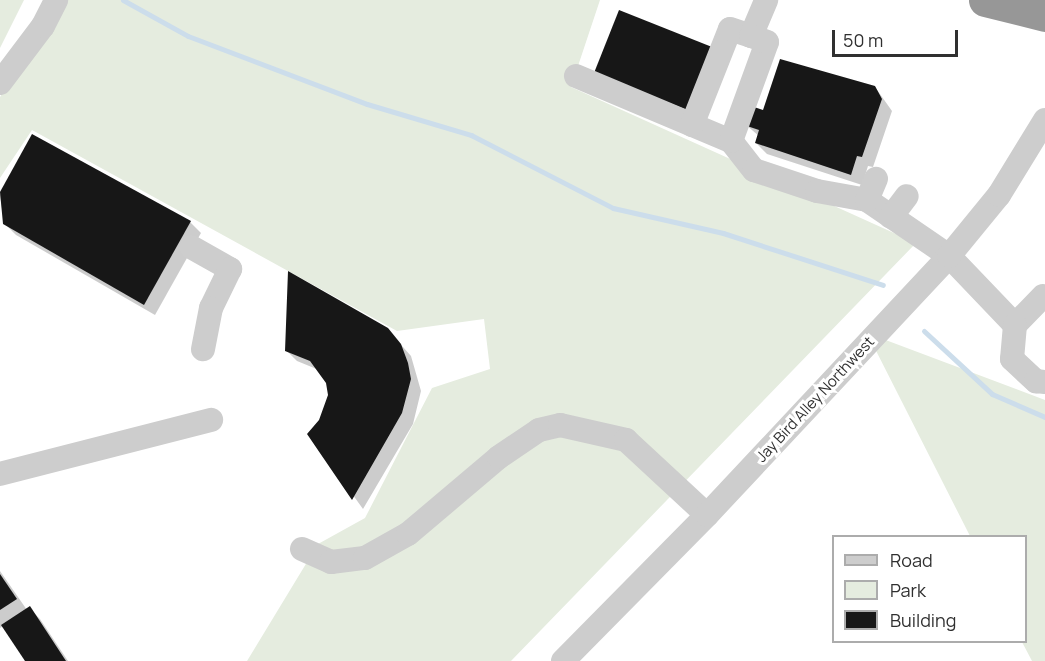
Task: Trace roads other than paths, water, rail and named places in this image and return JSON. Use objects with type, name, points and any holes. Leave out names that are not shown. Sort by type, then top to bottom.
[{"type":"highway","points":[[985,0],[1045,15]]},
{"type":"street","points":[[0,83],[43,26],[56,0]]},
{"type":"street","points":[[692,125],[749,36],[766,0]]},
{"type":"street","points":[[731,141],[749,36]]},
{"type":"street","points":[[576,76],[731,141],[754,170],[818,190],[872,189],[891,217],[950,256],[1015,325]]},
{"type":"street","name":"Jay Bird Alley Northwest","points":[[562,661],[707,515],[950,256],[1036,158],[1045,120]]},
{"type":"street","points":[[891,217],[907,196]]},
{"type":"street","points":[[191,247],[230,269],[211,308],[203,349]]},
{"type":"street","points":[[1042,296],[1015,325],[1012,359],[1036,381],[1045,382]]},
{"type":"street","points":[[0,474],[211,420]]},
{"type":"street","points":[[302,549],[331,562],[365,558],[408,534],[499,457],[538,430],[560,424],[626,440],[707,515]]},
{"type":"waterway","points":[[123,0],[188,36],[367,104],[471,135],[613,208],[723,233],[883,285]]},
{"type":"waterway","points":[[924,331],[992,394],[1045,417]]}]
